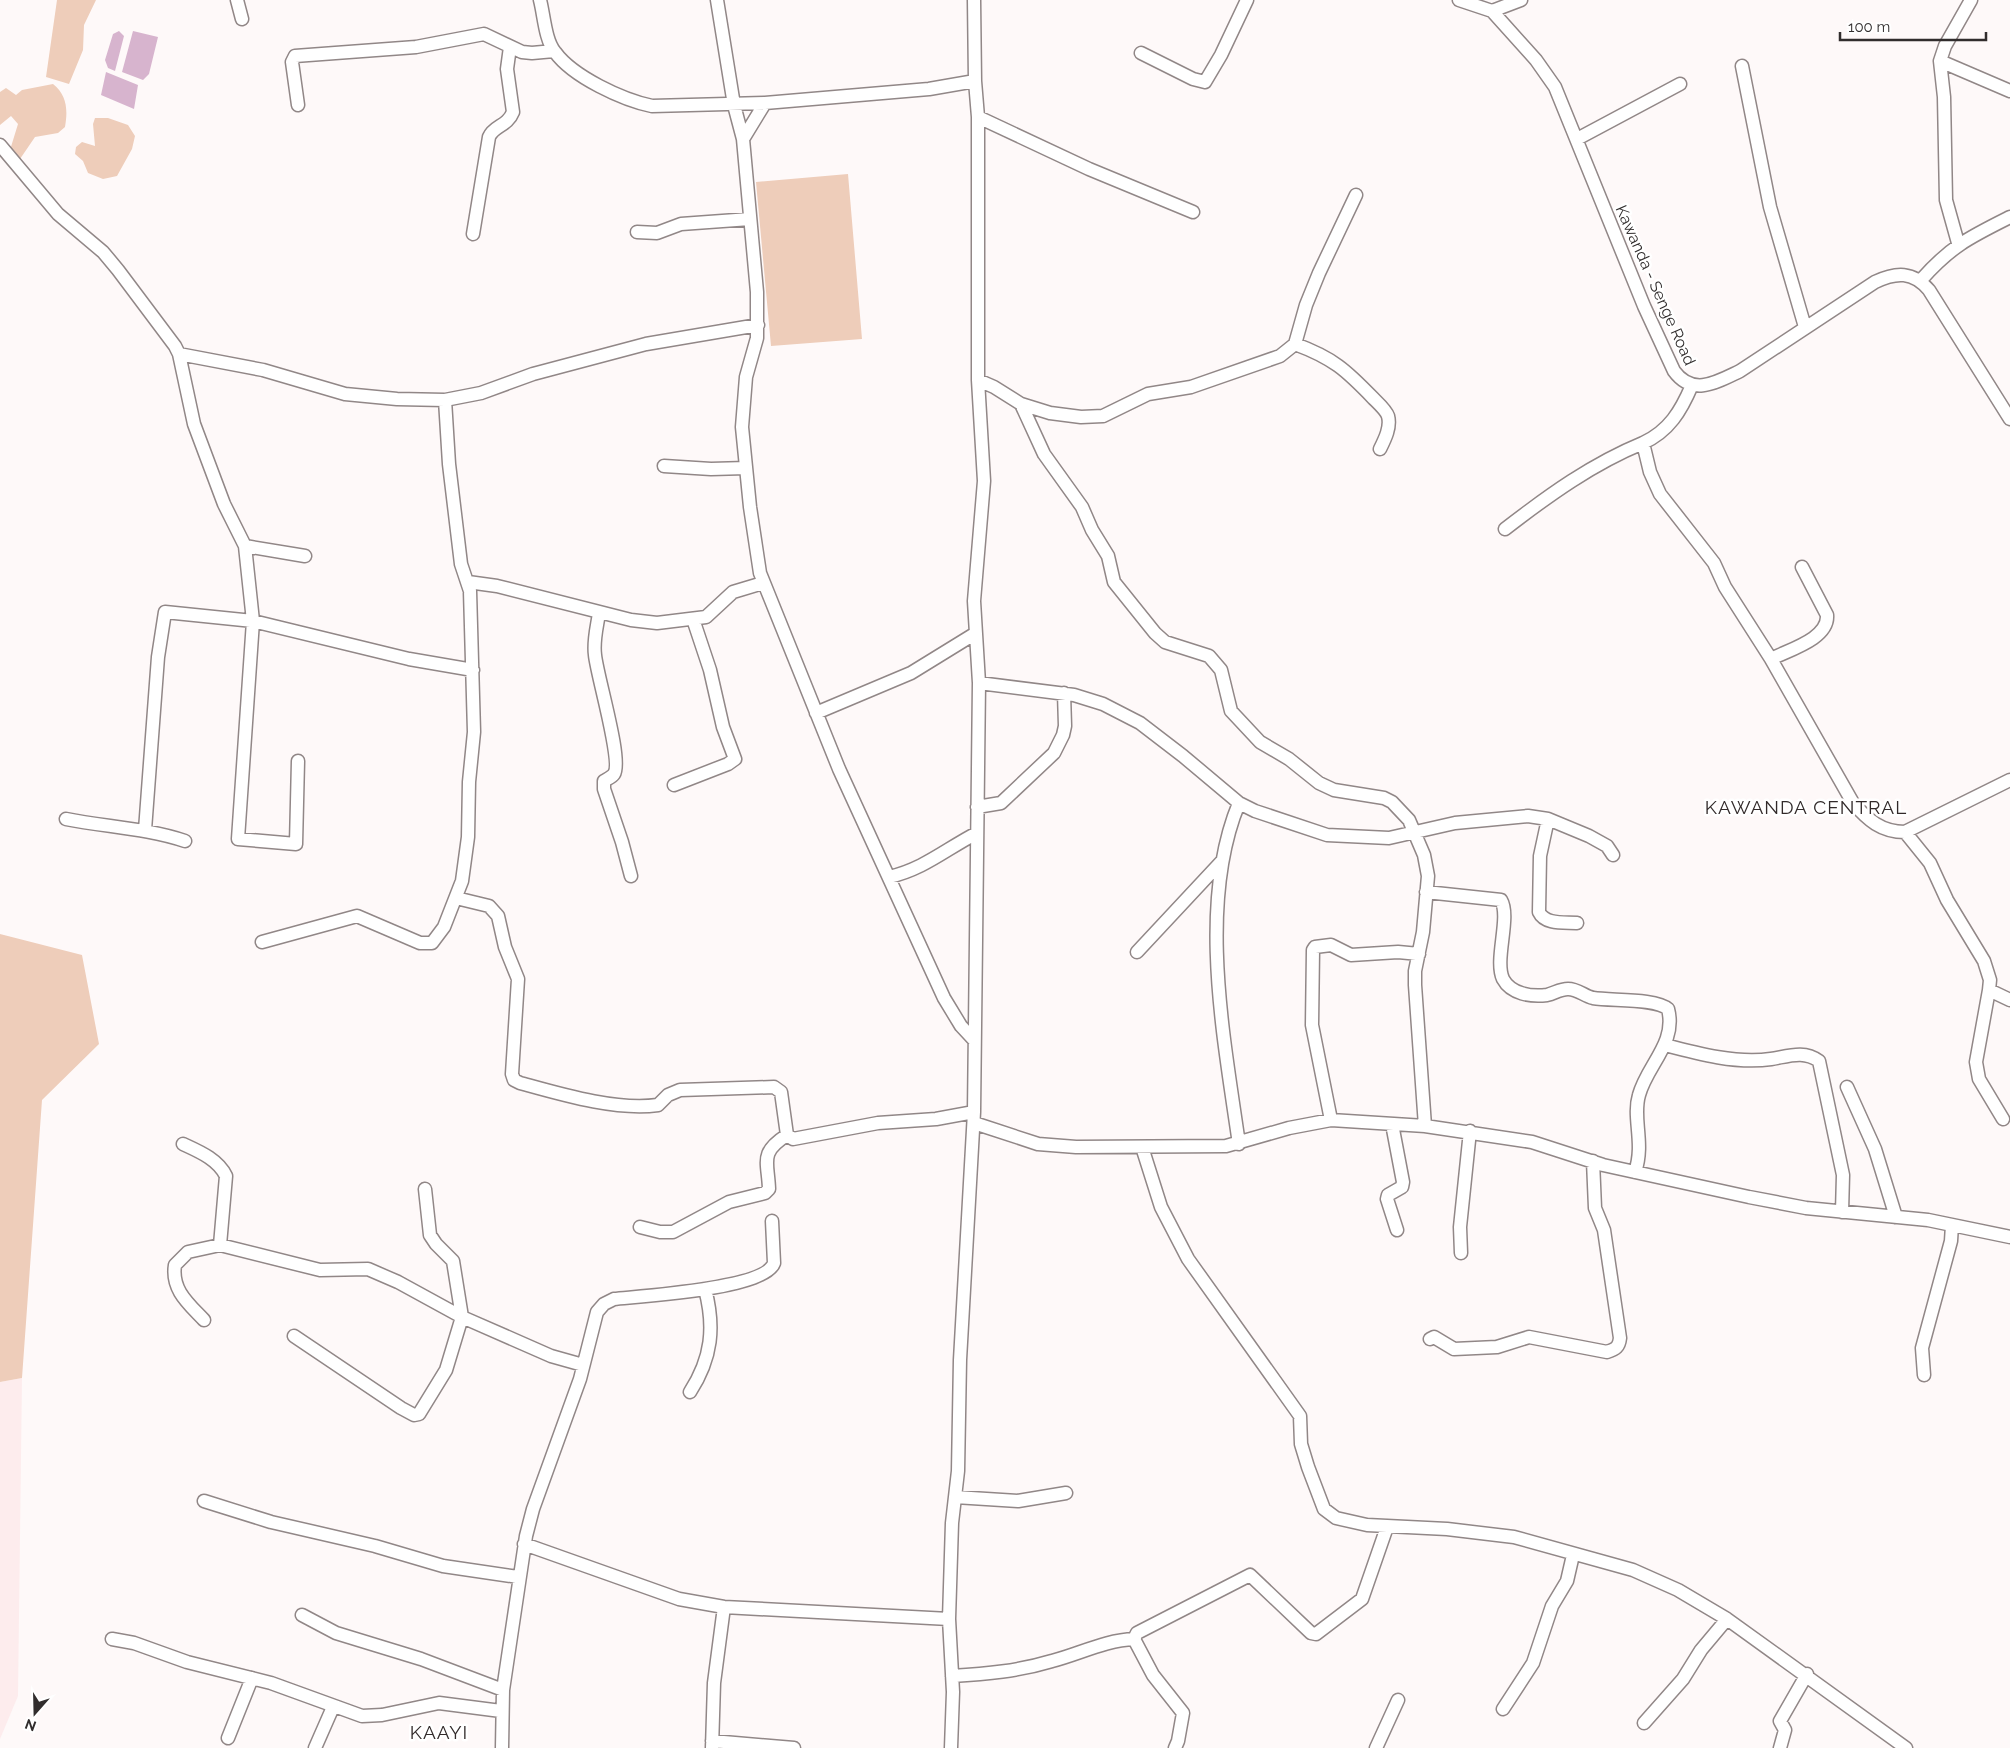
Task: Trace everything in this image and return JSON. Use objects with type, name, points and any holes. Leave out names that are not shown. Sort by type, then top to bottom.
[{"type":"street","points":[[237,0],[242,19]]},
{"type":"street","points":[[540,0],[554,51],[593,82],[614,94],[652,106],[765,103],[929,89],[975,81]]},
{"type":"street","points":[[717,0],[734,105],[743,139],[757,292],[757,338],[746,377],[742,413],[746,468],[756,552],[763,583],[839,769],[944,998],[961,1026],[974,1040]]},
{"type":"street","points":[[951,1748],[952,1676],[949,1619],[959,1446],[964,1285],[974,1118],[979,684],[974,601],[984,481],[978,380],[978,117],[975,81],[974,0]]},
{"type":"street","points":[[1141,53],[1193,79],[1205,82],[1221,55],[1247,0]]},
{"type":"street","name":"Kawanda - Senge Road","points":[[1459,0],[1492,11],[1536,60],[1555,87],[1644,306],[1674,371],[1681,380],[1692,385],[1717,382],[1740,371],[1886,276],[1908,275],[1921,280]]},
{"type":"street","points":[[1492,11],[1521,0]]},
{"type":"street","points":[[1958,243],[1946,200],[1944,97],[1940,60],[1945,46],[1971,0]]},
{"type":"street","points":[[298,105],[292,62],[295,56],[408,48],[484,34],[510,47],[532,54],[554,51]]},
{"type":"street","points":[[473,234],[489,137],[494,129],[506,124],[513,112],[507,69],[510,47]]},
{"type":"street","points":[[1940,60],[2010,91]]},
{"type":"street","points":[[1742,66],[1770,207],[1805,327]]},
{"type":"street","points":[[1577,139],[1680,84]]},
{"type":"street","points":[[743,139],[765,103]]},
{"type":"street","points":[[978,117],[1089,169],[1193,212]]},
{"type":"street","points":[[0,145],[58,214],[103,252],[154,315],[179,354],[194,424],[224,504],[245,546],[253,621],[238,839],[296,844],[298,761]]},
{"type":"street","points":[[978,380],[994,387],[1021,404],[1070,416],[1103,416],[1148,394],[1192,387],[1280,356],[1296,344],[1306,305],[1356,196]]},
{"type":"street","points":[[2010,217],[1958,243],[1940,258],[1921,280],[2010,419]]},
{"type":"street","points":[[637,232],[657,233],[681,224],[750,219]]},
{"type":"street","points":[[179,354],[263,370],[345,394],[380,398],[445,400],[481,393],[533,374],[646,344],[758,325]]},
{"type":"street","points":[[1296,344],[1332,360],[1347,372],[1388,415],[1387,433],[1380,449]]},
{"type":"street","points":[[1505,529],[1553,492],[1589,469],[1652,438],[1677,416],[1692,385]]},
{"type":"street","points":[[262,942],[315,926],[360,916],[420,942],[432,943],[444,927],[456,898],[462,880],[468,837],[469,782],[474,732],[473,670],[468,582],[461,564],[448,464],[445,400]]},
{"type":"street","points":[[1021,404],[1044,454],[1082,507],[1092,530],[1108,556],[1114,582],[1155,633],[1165,642],[1209,656],[1221,670],[1230,711],[1260,742],[1289,759],[1319,784],[1334,790],[1384,798],[1392,802],[1409,820],[1424,855],[1428,876],[1419,954],[1415,971],[1425,1126]]},
{"type":"street","points":[[1643,443],[1650,472],[1660,494],[1682,524],[1702,545],[1771,659],[1853,803],[1870,821],[1890,832],[1905,832],[2010,780]]},
{"type":"street","points":[[664,466],[711,469],[746,468]]},
{"type":"street","points":[[245,546],[305,556]]},
{"type":"street","points":[[1771,659],[1817,636],[1827,620],[1827,615],[1802,567]]},
{"type":"street","points":[[468,582],[497,586],[599,613],[647,623],[693,619],[710,615],[733,592],[763,583]]},
{"type":"street","points":[[145,830],[158,657],[165,612],[253,621],[409,660],[473,670]]},
{"type":"street","points":[[599,613],[594,640],[595,657],[611,726],[616,769],[612,776],[604,781],[603,786],[622,842],[631,876]]},
{"type":"street","points":[[674,785],[728,764],[735,759],[723,727],[710,670],[693,619]]},
{"type":"street","points":[[816,713],[904,677],[954,649],[976,633]]},
{"type":"street","points":[[979,684],[1064,694],[1103,704],[1140,723],[1183,756],[1239,804],[1327,835],[1382,838],[1415,833],[1455,823],[1509,816],[1548,819],[1589,836],[1607,846],[1613,855]]},
{"type":"street","points":[[978,808],[1001,803],[1054,753],[1065,726],[1064,694]]},
{"type":"street","points":[[1239,804],[1229,826],[1221,862],[1217,897],[1218,977],[1239,1144]]},
{"type":"street","points":[[66,819],[104,826],[145,830],[185,841]]},
{"type":"street","points":[[1548,819],[1540,856],[1539,912],[1541,917],[1547,921],[1578,922]]},
{"type":"street","points":[[1905,832],[1930,862],[1947,900],[1984,961],[1990,980],[1976,1062],[1979,1078],[2003,1119]]},
{"type":"street","points":[[889,877],[913,871],[926,865],[949,848],[977,833]]},
{"type":"street","points":[[1137,952],[1221,862]]},
{"type":"street","points":[[1426,892],[1501,900],[1503,903],[1503,946],[1500,968],[1503,980],[1512,990],[1534,995],[1547,994],[1562,989],[1574,989],[1593,998],[1663,1005],[1669,1012],[1669,1031],[1665,1045],[1645,1079],[1638,1099],[1640,1142],[1639,1159],[1635,1172]]},
{"type":"street","points":[[456,898],[489,906],[498,916],[505,948],[518,979],[512,1074],[516,1082],[607,1104],[629,1106],[658,1105],[668,1095],[680,1090],[774,1087],[781,1092],[786,1135]]},
{"type":"street","points":[[1331,1120],[1312,1025],[1313,950],[1315,947],[1331,945],[1352,955],[1398,952],[1419,954]]},
{"type":"street","points":[[1989,990],[2010,1000]]},
{"type":"street","points":[[1665,1045],[1695,1053],[1743,1060],[1770,1059],[1800,1054],[1811,1055],[1819,1061],[1843,1175],[1842,1212]]},
{"type":"street","points":[[1847,1088],[1875,1149],[1896,1217]]},
{"type":"street","points":[[786,1135],[793,1139],[878,1123],[974,1118],[1038,1144],[1076,1147],[1203,1147],[1239,1144],[1289,1128],[1331,1120],[1425,1126],[1470,1131],[1532,1142],[1635,1172],[1749,1197],[1842,1212],[1952,1224],[2010,1237]]},
{"type":"street","points":[[1392,1124],[1403,1182],[1402,1187],[1388,1194],[1387,1198],[1397,1230]]},
{"type":"street","points":[[1461,1253],[1460,1227],[1470,1131]]},
{"type":"street","points":[[640,1227],[660,1232],[673,1232],[729,1202],[765,1193],[769,1188],[766,1157],[772,1147],[786,1135]]},
{"type":"street","points":[[182,1144],[202,1152],[220,1167],[226,1176],[220,1246]]},
{"type":"street","points":[[1142,1147],[1161,1207],[1188,1259],[1300,1416],[1302,1444],[1324,1509],[1336,1518],[1351,1523],[1387,1527],[1482,1532],[1539,1542],[1573,1555],[1633,1570],[1678,1590],[1727,1619],[1807,1674],[1906,1748]]},
{"type":"street","points":[[1430,1339],[1434,1337],[1454,1349],[1496,1347],[1529,1337],[1608,1352],[1615,1350],[1620,1338],[1604,1230],[1595,1208],[1593,1161]]},
{"type":"street","points":[[294,1336],[401,1408],[416,1415],[420,1412],[446,1370],[462,1317],[453,1261],[430,1235],[425,1189]]},
{"type":"street","points":[[502,1748],[501,1711],[503,1690],[524,1544],[533,1509],[564,1426],[583,1365],[595,1317],[604,1304],[614,1299],[734,1285],[770,1270],[774,1263],[772,1221]]},
{"type":"street","points":[[1924,1375],[1922,1348],[1951,1240],[1952,1224]]},
{"type":"street","points":[[204,1320],[178,1291],[174,1277],[175,1265],[188,1252],[220,1246],[320,1270],[368,1269],[398,1282],[462,1317],[551,1356],[583,1365]]},
{"type":"street","points":[[690,1392],[704,1367],[712,1329],[712,1316],[705,1288]]},
{"type":"street","points":[[955,1497],[1018,1501],[1066,1493]]},
{"type":"street","points":[[204,1502],[271,1522],[375,1546],[443,1566],[518,1577]]},
{"type":"street","points":[[1134,1639],[1137,1633],[1250,1575],[1311,1633],[1322,1632],[1362,1599],[1387,1527]]},
{"type":"street","points":[[524,1544],[670,1596],[724,1607],[949,1619]]},
{"type":"street","points":[[1503,1709],[1533,1663],[1552,1606],[1567,1581],[1573,1555]]},
{"type":"street","points":[[724,1607],[714,1683],[712,1744],[794,1748]]},
{"type":"street","points":[[302,1615],[336,1633],[421,1659],[503,1690]]},
{"type":"street","points":[[1644,1723],[1683,1680],[1701,1650],[1727,1619]]},
{"type":"street","points":[[112,1638],[134,1643],[194,1664],[252,1678],[362,1716],[382,1716],[439,1703],[501,1711]]},
{"type":"street","points":[[952,1676],[1014,1670],[1052,1661],[1119,1640],[1134,1639]]},
{"type":"street","points":[[1134,1639],[1154,1675],[1183,1712],[1178,1742],[1175,1748]]},
{"type":"street","points":[[1780,1748],[1784,1730],[1780,1721],[1807,1674]]},
{"type":"street","points":[[228,1738],[252,1678]]},
{"type":"street","points":[[1376,1748],[1398,1700]]},
{"type":"street","points":[[315,1748],[333,1707]]},
{"type":"shaded area","points":[[57,0],[96,0],[84,25],[83,50],[69,84],[46,77]]},
{"type":"shaded area","points":[[119,31],[124,36],[115,71],[108,68],[105,60],[113,34]]},
{"type":"shaded area","points":[[133,31],[158,37],[149,74],[143,80],[122,72]]},
{"type":"shaded area","points":[[106,72],[138,85],[134,109],[101,95]]},
{"type":"shaded area","points":[[53,84],[64,98],[65,127],[58,133],[35,137],[20,159],[10,150],[18,124],[11,116],[0,125],[0,92],[6,88],[16,95],[22,90]]},
{"type":"shaded area","points":[[95,118],[108,118],[128,125],[135,136],[132,149],[117,176],[103,179],[88,173],[83,161],[75,154],[76,147],[82,142],[95,146],[93,124]]},
{"type":"shaded area","points":[[848,174],[862,339],[771,346],[756,182]]},
{"type":"shaded area","points":[[0,934],[82,955],[99,1044],[42,1100],[22,1378],[0,1382]]},
{"type":"shaded area","points":[[22,1378],[18,1696],[0,1739],[0,1382]]},
{"type":"district","name":"KAWANDA CENTRAL","points":[[1806,807]]},
{"type":"district","name":"KAAYI","points":[[439,1732]]}]
